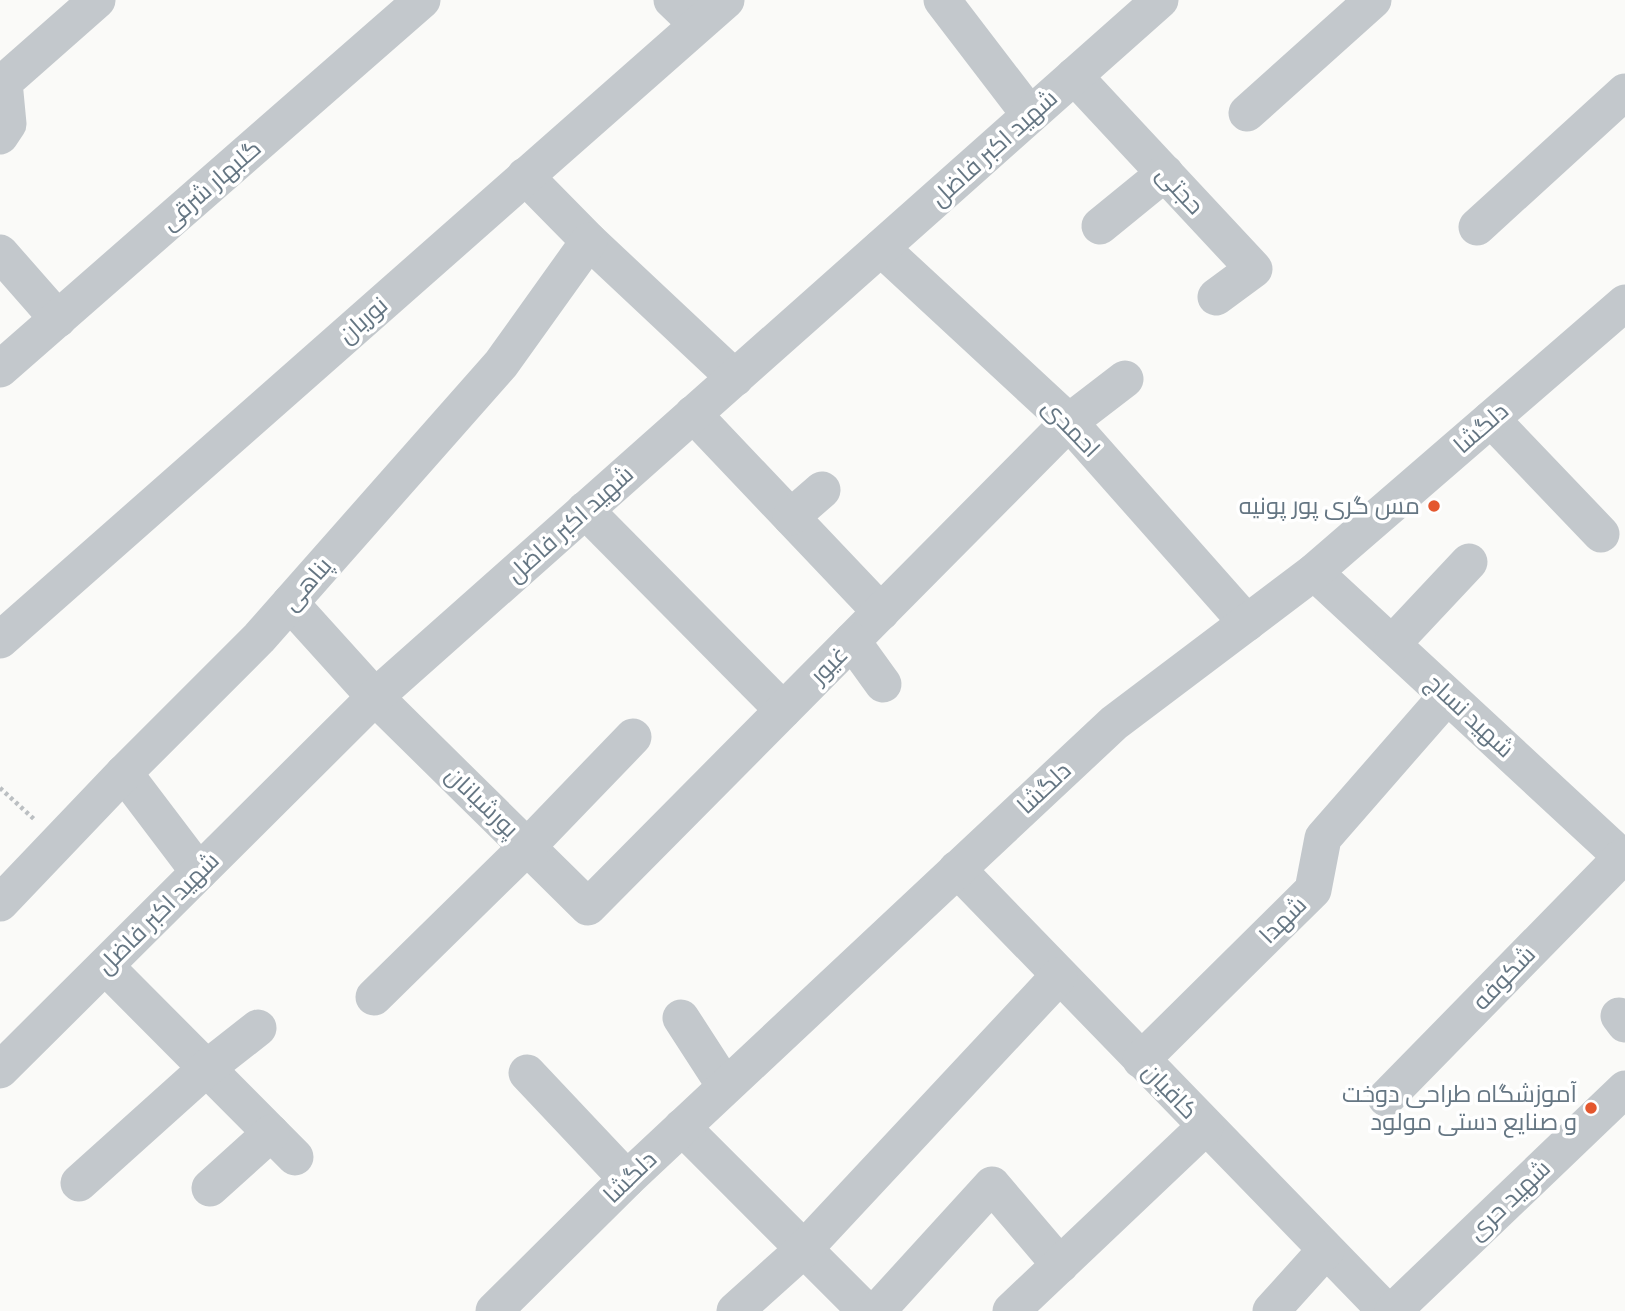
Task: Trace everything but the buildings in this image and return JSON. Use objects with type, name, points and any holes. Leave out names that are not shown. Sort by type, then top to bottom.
[{"type":"street","points":[[0,136],[8,124],[4,82],[97,0]]},
{"type":"street","name":"گلبهار شرقی","points":[[0,369],[422,0]]},
{"type":"street","name":"نوریان","points":[[0,640],[525,176],[684,12],[726,0]]},
{"type":"street","points":[[942,0],[1030,115]]},
{"type":"street","name":"شهید اکبر فاضل","points":[[0,1070],[375,697],[1160,0]]},
{"type":"street","points":[[1247,113],[1373,0]]},
{"type":"street","name":"حجتی","points":[[1074,76],[1254,270],[1216,297]]},
{"type":"street","points":[[1477,227],[1625,92]]},
{"type":"street","points":[[1100,226],[1165,173]]},
{"type":"street","points":[[525,176],[589,242],[735,377]]},
{"type":"street","name":"پناهی","points":[[0,903],[124,773],[259,638],[501,364],[589,242]]},
{"type":"street","name":"احمدی","points":[[881,248],[1069,422],[1247,623]]},
{"type":"street","points":[[0,253],[58,319]]},
{"type":"street","name":"دلگشا","points":[[495,1311],[627,1179],[1114,723],[1314,572],[1625,303]]},
{"type":"street","name":"غیور","points":[[588,907],[1069,422],[1125,379]]},
{"type":"street","points":[[694,414],[881,612]]},
{"type":"street","points":[[1491,419],[1601,534]]},
{"type":"street","points":[[791,517],[822,490]]},
{"type":"street","points":[[585,510],[783,710]]},
{"type":"street","points":[[1392,644],[1469,562]]},
{"type":"street","name":"شهید نساج","points":[[1314,572],[1623,858]]},
{"type":"street","name":"پورشبانان","points":[[290,603],[375,697],[588,907]]},
{"type":"street","points":[[852,641],[883,684]]},
{"type":"street","name":"شهدا","points":[[1141,1060],[1313,890],[1323,838],[1447,696]]},
{"type":"street","points":[[374,997],[527,847],[633,737]]},
{"type":"street","points":[[124,773],[199,872]]},
{"type":"street","name":"شکوفه","points":[[1386,1098],[1623,858]]},
{"type":"street","name":"کافیان","points":[[957,869],[1386,1311]]},
{"type":"street","points":[[104,966],[283,1145],[211,1188]]},
{"type":"street","points":[[735,1311],[804,1249],[1059,976]]},
{"type":"street","points":[[681,1018],[725,1086]]},
{"type":"street","points":[[79,1183],[207,1068],[258,1028]]},
{"type":"street","points":[[527,1073],[627,1179]]},
{"type":"street","name":"شهید حری","points":[[1393,1311],[1625,1089]]},
{"type":"street","points":[[682,1127],[866,1311]]},
{"type":"street","points":[[1011,1311],[1205,1127]]},
{"type":"street","points":[[877,1311],[992,1185],[1060,1265]]},
{"type":"street","points":[[1272,1311],[1326,1250]]},
{"type":"path","points":[[0,788],[59,842]]},
{"type":"place","name":"مس گری پور پونیه","points":[[1434,506]]},
{"type":"place","name":"آموزشگاه طراحی دوخت و صنایع دستی مولود","points":[[1591,1108]]}]
